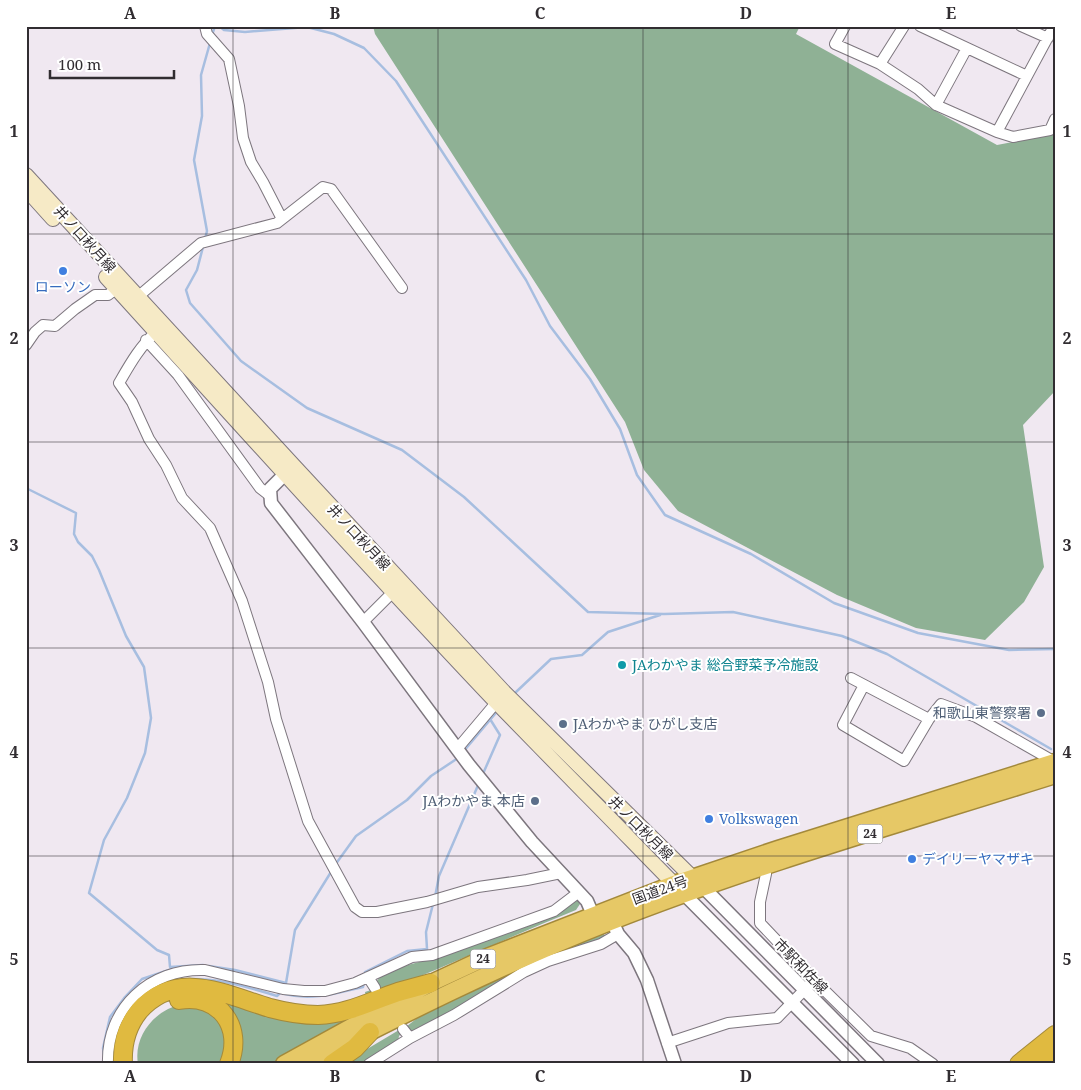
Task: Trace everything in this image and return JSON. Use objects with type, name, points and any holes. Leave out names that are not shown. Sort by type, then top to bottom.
[{"type":"highway","name":"国道24号","points":[[284,1064],[431,983],[487,957],[593,916],[698,883],[778,849],[1055,762]]},
{"type":"highway","name":"国道24号","points":[[698,883],[766,867],[1055,775]]},
{"type":"highway","name":"国道24号","points":[[306,1064],[447,993],[548,947],[615,927],[680,889]]},
{"type":"highway","points":[[123,1064],[122,1055],[125,1039],[129,1026],[136,1015],[155,998],[174,990],[192,987],[206,988],[281,1011],[321,1015],[349,1010],[397,992],[431,983]]},
{"type":"highway","points":[[134,1064],[134,1047],[146,1020],[164,1005],[187,998],[203,1000],[212,1004],[226,1017],[234,1037],[233,1052],[229,1064]]},
{"type":"highway","points":[[332,1064],[356,1048],[370,1032]]},
{"type":"highway","points":[[1019,1064],[1055,1035]]},
{"type":"highway","points":[[1040,1064],[1055,1052]]},
{"type":"main road","name":"井ノ口秋月線","points":[[26,175],[121,286]]},
{"type":"main road","name":"井ノ口秋月線","points":[[26,189],[121,286],[397,587],[680,889]]},
{"type":"main road","name":"井ノ口秋月線","points":[[134,300],[152,335],[289,470]]},
{"type":"main road","name":"井ノ口秋月線","points":[[500,697],[698,883]]},
{"type":"street","points":[[205,26],[207,34],[229,59],[239,106],[243,138],[251,162],[282,219]]},
{"type":"street","points":[[845,26],[835,44],[880,64],[918,89],[936,104],[997,132],[1013,137],[1050,130],[1055,119]]},
{"type":"street","points":[[880,64],[904,26]]},
{"type":"street","points":[[920,26],[1027,76]]},
{"type":"street","points":[[1021,26],[1048,38]]},
{"type":"street","points":[[997,132],[1054,26]]},
{"type":"street","points":[[936,104],[967,48]]},
{"type":"street","points":[[134,300],[201,243],[278,223],[323,187],[331,189],[402,288]]},
{"type":"street","points":[[26,345],[35,332],[43,325],[55,326],[95,295],[108,295],[121,286]]},
{"type":"street","points":[[269,495],[260,488],[178,375],[152,335],[134,356],[119,383],[132,402],[149,439],[166,465],[182,498],[210,528],[242,602],[268,682],[276,719],[308,821],[355,907],[362,912],[377,912],[427,902],[478,887],[560,873]]},
{"type":"street","points":[[289,470],[270,489],[271,503],[457,749],[532,842],[587,901],[593,916]]},
{"type":"street","points":[[362,622],[397,587]]},
{"type":"street","points":[[851,678],[929,719]]},
{"type":"street","points":[[864,685],[843,725],[904,761],[938,705],[943,704],[976,717],[1055,762]]},
{"type":"street","points":[[457,749],[500,697]]},
{"type":"street","points":[[766,867],[760,902],[760,923],[871,1036],[910,1048],[933,1064]]},
{"type":"street","name":"市駅和佐線","points":[[698,883],[878,1064]]},
{"type":"street","points":[[680,889],[853,1064]]},
{"type":"street","points":[[108,1064],[108,1047],[112,1030],[127,1004],[143,987],[176,973],[190,970],[205,970],[282,989],[304,991],[325,991],[341,988],[412,957],[432,955],[554,911],[579,892]]},
{"type":"street","points":[[369,1064],[524,972],[548,961],[602,944],[615,927],[634,953],[647,980],[674,1064]]},
{"type":"street","points":[[368,977],[375,988]]},
{"type":"street","points":[[667,1043],[728,1023],[777,1018],[814,980]]},
{"type":"street","points":[[403,1029],[410,1038]]},
{"type":"green space","points":[[373,26],[800,26],[796,34],[997,145],[1055,134],[1055,391],[1023,425],[1044,567],[1024,602],[985,640],[916,628],[837,595],[678,511],[644,470],[625,422],[375,34]]},
{"type":"green space","points":[[577,900],[580,904],[576,910],[366,997],[365,992],[377,988],[376,982],[395,969],[436,958]]},
{"type":"green space","points":[[603,933],[606,937],[549,957],[449,1014],[412,1032],[406,1027],[416,1019],[507,970]]},
{"type":"green space","points":[[185,994],[265,1011],[388,1000],[273,1064],[233,1064],[236,1030]]},
{"type":"green space","points":[[183,1004],[213,1013],[227,1032],[223,1064],[138,1064],[137,1053],[139,1043],[148,1025],[164,1011]]},
{"type":"green space","points":[[399,1030],[401,1034],[398,1042],[361,1064],[342,1064]]},
{"type":"waterway","points":[[212,35],[215,26]]},
{"type":"waterway","points":[[219,26],[224,30],[245,32],[307,27],[334,34],[364,48],[396,81],[526,280],[550,326],[590,379],[620,429],[637,475],[665,515],[751,554],[834,603],[918,633],[1009,650],[1055,649]]},
{"type":"waterway","points":[[205,239],[207,231],[194,160],[202,116],[201,75],[210,43]]},
{"type":"waterway","points":[[203,247],[197,270],[186,290],[190,303],[241,361],[307,408],[402,450],[464,497],[588,612],[664,614],[733,612],[842,636],[887,654],[1051,749]]},
{"type":"waterway","points":[[26,488],[76,513],[74,534],[78,542],[92,556],[126,636],[144,667],[151,718],[145,753],[127,798],[104,840],[89,893],[157,950],[169,955],[170,967],[203,965]]},
{"type":"waterway","points":[[516,692],[551,659],[582,655],[608,632],[660,615]]},
{"type":"waterway","points":[[463,752],[495,714]]},
{"type":"waterway","points":[[482,776],[500,735],[490,719]]},
{"type":"waterway","points":[[335,865],[356,836],[407,800],[431,776],[458,758]]},
{"type":"waterway","points":[[435,897],[439,876],[479,783]]},
{"type":"waterway","points":[[209,966],[235,970],[286,983],[295,930],[331,872]]},
{"type":"waterway","points":[[365,976],[365,972],[407,951],[427,949],[426,932],[433,904]]},
{"type":"waterway","points":[[104,1055],[103,1048],[110,1017],[125,997],[142,979],[172,969]]},
{"type":"waterway","points":[[176,977],[178,980],[203,979],[228,983],[277,996],[280,993]]},
{"type":"waterway","points":[[285,994],[305,997],[334,994],[363,987],[364,981]]},
{"type":"place","name":"ローソン","points":[[63,271]]},
{"type":"place","name":"JAわかやま 総合野菜予冷施設","points":[[622,665]]},
{"type":"place","name":"和歌山東警察署","points":[[1041,713]]},
{"type":"place","name":"JAわかやま ひがし支店","points":[[563,724]]},
{"type":"place","name":"JAわかやま 本店","points":[[535,801]]},
{"type":"place","name":"Volkswagen","points":[[709,819]]},
{"type":"place","name":"デイリーヤマザキ","points":[[912,859]]}]
